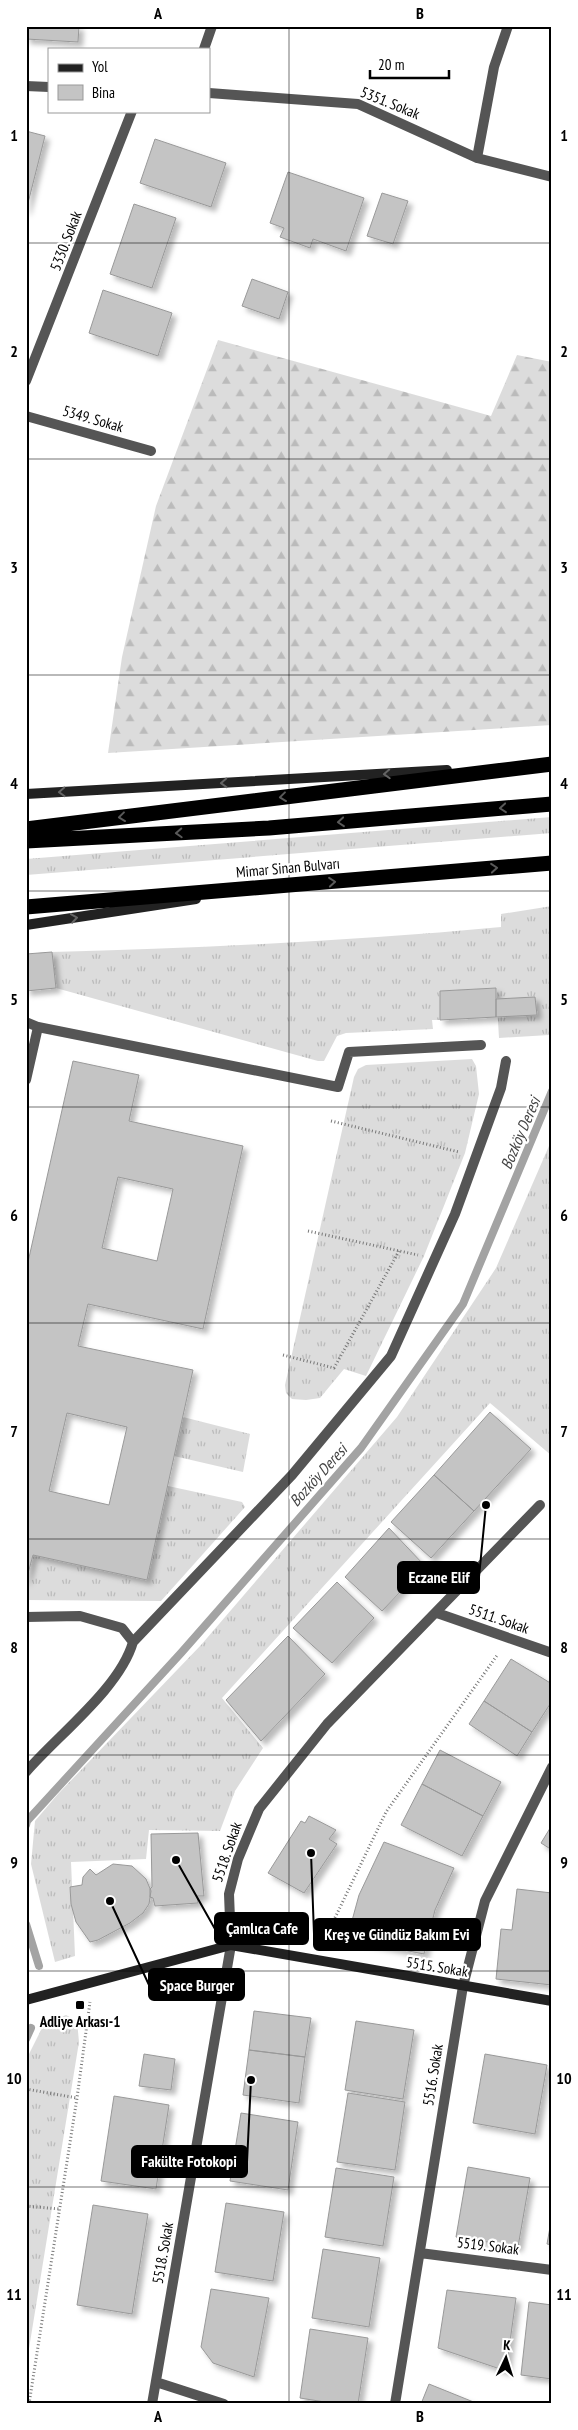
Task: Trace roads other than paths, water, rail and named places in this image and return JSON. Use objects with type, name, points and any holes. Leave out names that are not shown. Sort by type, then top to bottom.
[{"type":"highway","points":[[26,829],[546,765]]},
{"type":"highway","points":[[26,841],[269,828],[552,804]]},
{"type":"highway","name":"Mimar Sinan Bulvarı","points":[[26,907],[552,863]]},
{"type":"main road","points":[[26,794],[546,765]]},
{"type":"main road","points":[[26,925],[284,886]]},
{"type":"main road","name":"5515. Sokak","points":[[26,2000],[231,1945],[552,2001]]},
{"type":"street","points":[[204,48],[212,26]]},
{"type":"street","points":[[477,158],[494,67],[508,26]]},
{"type":"street","points":[[26,86],[48,87]]},
{"type":"street","name":"5351. Sokak","points":[[210,94],[358,104],[477,158],[552,177]]},
{"type":"street","name":"5330. Sokak","points":[[26,381],[132,112]]},
{"type":"street","name":"5349. Sokak","points":[[26,416],[151,451]]},
{"type":"street","points":[[26,1022],[38,1027],[338,1087],[349,1052],[481,1045]]},
{"type":"street","points":[[26,1080],[28,1061],[38,1027]]},
{"type":"street","points":[[26,1772],[103,1691],[129,1656],[133,1642],[292,1475],[391,1356],[455,1214],[501,1088],[506,1061]]},
{"type":"street","name":"5518. Sokak","points":[[152,2404],[231,1945],[229,1894],[238,1859],[259,1809],[327,1724],[540,1505]]},
{"type":"street","name":"5511. Sokak","points":[[436,1613],[552,1653]]},
{"type":"street","points":[[26,1617],[80,1616],[122,1628],[133,1642]]},
{"type":"street","name":"5516. Sokak","points":[[395,2404],[463,1986],[485,1901],[552,1767]]},
{"type":"street","name":"5519. Sokak","points":[[420,2253],[552,2270]]},
{"type":"street","points":[[156,2382],[224,2404]]},
{"type":"waterway","name":"Bozköy Deresi","points":[[26,1825],[27,1821],[181,1653],[361,1448],[463,1304],[552,1091]]},
{"type":"waterway","name":"Bozköy Deresi","points":[[26,1924],[39,1966]]},
{"type":"waterway","name":"Bozköy Deresi","points":[[26,2039],[31,2028]]},
{"type":"place","name":"Eczane Elif","points":[[486,1505]]},
{"type":"place","name":"Kreş ve Gündüz Bakım Evi","points":[[311,1853]]},
{"type":"place","name":"Çamlıca Cafe","points":[[176,1860]]},
{"type":"place","name":"Space Burger","points":[[110,1901]]},
{"type":"place","name":"Adliye Arkası-1","points":[[80,2005]]},
{"type":"place","name":"Fakülte Fotokopi","points":[[251,2080]]}]
